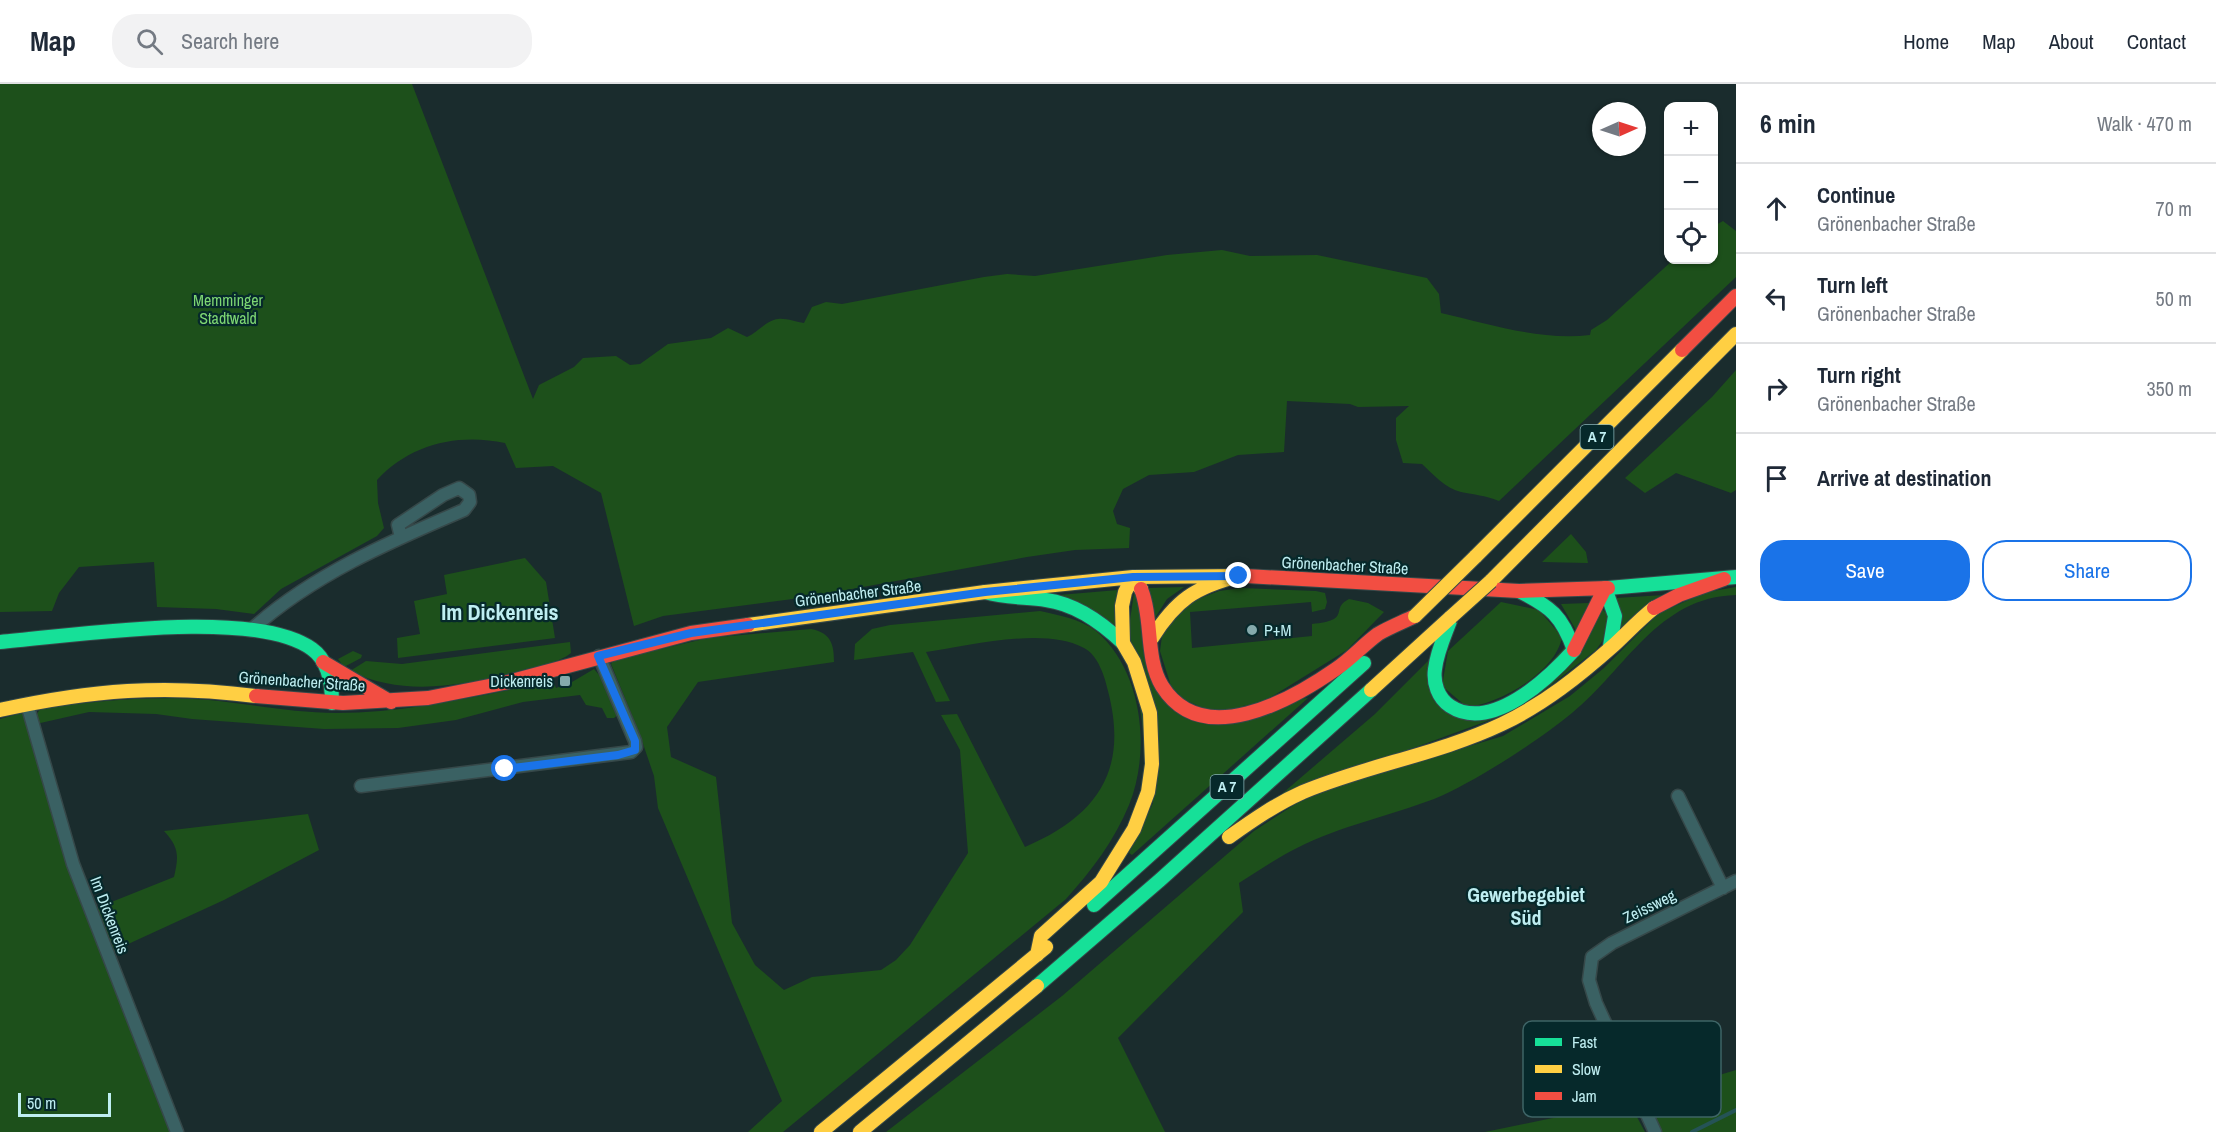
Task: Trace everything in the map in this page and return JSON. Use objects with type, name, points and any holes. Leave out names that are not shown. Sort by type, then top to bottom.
[{"type":"main road","name":"A 7","points":[[821,1132],[1037,955],[1262,757],[1415,616],[1736,296]]},
{"type":"main road","name":"A 7","points":[[860,1132],[958,1054],[1320,739],[1520,552],[1736,334]]},
{"type":"main road","points":[[1152,638],[1167,612],[1179,600],[1213,582],[1239,576]]},
{"type":"main road","name":"Grönenbacher Straße","points":[[0,711],[84,694],[159,688],[332,703],[391,702],[483,689],[598,656],[691,633],[985,592],[1133,577],[1239,576],[1519,591],[1605,588],[1730,578]]},
{"type":"main road","name":"A 7","points":[[1037,955],[1041,936],[1101,882],[1134,829],[1148,792],[1152,764],[1150,713],[1134,662],[1123,643],[1122,606],[1125,592],[1133,577]]},
{"type":"main road","points":[[1133,577],[1144,594],[1155,669],[1169,698],[1197,715],[1226,718],[1253,713],[1294,694],[1336,669],[1380,633],[1415,616]]},
{"type":"main road","points":[[1165,875],[1194,867],[1244,824],[1304,792],[1346,774],[1462,742],[1507,723],[1574,681],[1610,646],[1664,602],[1682,592],[1730,578]]},
{"type":"main road","points":[[1574,650],[1605,588]]},
{"type":"main road","points":[[1605,588],[1615,616],[1610,646]]},
{"type":"main road","points":[[1519,591],[1548,606],[1562,618],[1574,650]]},
{"type":"main road","points":[[985,592],[1014,601],[1032,599],[1078,609],[1102,623],[1123,643]]},
{"type":"main road","name":"A 7","points":[[1451,617],[1436,664],[1435,683],[1441,699],[1454,709],[1468,714],[1487,712],[1526,693],[1556,671],[1574,650]]},
{"type":"main road","points":[[0,642],[116,630],[217,628],[273,632],[312,649],[323,662],[333,688],[332,703]]},
{"type":"main road","points":[[323,662],[391,702]]},
{"type":"street","points":[[250,630],[290,596],[400,537],[464,510],[470,502],[468,495],[459,488],[443,495],[398,525],[400,537]]},
{"type":"street","points":[[361,786],[631,752],[636,747],[635,741],[598,656]]},
{"type":"street","name":"Im Dickenreis","points":[[27,704],[73,864],[177,1132]]},
{"type":"street","points":[[1678,796],[1722,888]]},
{"type":"street","name":"Zeissweg","points":[[1604,1021],[1589,980],[1592,957],[1612,943],[1736,881]]},
{"type":"street","name":"Zeissweg","points":[[1648,1117],[1655,1132]]},
{"type":"green space","name":"Memminger Stadtwald","points":[[0,84],[412,84],[533,399],[539,385],[574,367],[583,358],[616,356],[630,365],[640,364],[668,344],[711,338],[728,328],[747,337],[778,319],[804,323],[812,307],[826,302],[842,304],[984,277],[1007,274],[1035,276],[1167,255],[1222,250],[1250,256],[1317,255],[1427,278],[1439,294],[1441,313],[1534,334],[1590,335],[1591,330],[1607,320],[1669,264],[1718,264],[1718,224],[1723,221],[1736,231],[1736,277],[1499,501],[1450,488],[1422,464],[1403,463],[1396,440],[1396,418],[1409,406],[1358,407],[1350,404],[1287,401],[1284,452],[1238,455],[1194,472],[1149,475],[1123,489],[1113,511],[1117,524],[1130,528],[1129,548],[1075,550],[1027,557],[808,597],[663,616],[634,626],[601,493],[553,466],[516,468],[505,443],[487,440],[453,441],[436,444],[404,458],[377,480],[378,503],[384,528],[377,536],[281,589],[254,614],[216,609],[157,607],[154,562],[79,567],[59,593],[52,611],[0,612]]},
{"type":"green space","points":[[1736,370],[1736,490],[1731,493],[1676,473],[1645,493],[1625,478],[1712,397]]},
{"type":"green space","points":[[1571,534],[1586,552],[1588,563],[1542,562]]},
{"type":"green space","points":[[525,558],[546,582],[555,638],[398,658],[397,638],[420,634],[414,601],[447,594],[444,575]]},
{"type":"green space","points":[[1184,587],[1167,599],[1155,618],[1148,588]]},
{"type":"green space","points":[[1736,587],[1736,595],[1709,599],[1685,608],[1664,622],[1645,638],[1572,713],[1487,772],[1434,799],[1313,840],[1239,883],[1243,912],[1118,1038],[1165,1132],[886,1132],[1062,996],[1254,831],[1297,803],[1340,785],[1503,736],[1570,696],[1604,668],[1659,613],[1707,592]]},
{"type":"green space","points":[[1242,588],[1316,591],[1325,593],[1327,602],[1325,609],[1312,612],[1311,602],[1190,612],[1192,648],[1312,636],[1312,624],[1332,620],[1343,603],[1349,599],[1368,603],[1384,612],[1347,650],[1263,702],[1212,712],[1183,699],[1171,686],[1160,651],[1162,636],[1185,604],[1219,591]]},
{"type":"green space","points":[[1118,590],[1115,625],[1059,595]]},
{"type":"green space","points":[[1134,593],[1178,714],[1308,698],[1132,855],[1129,853],[1153,803],[1129,627]]},
{"type":"green space","points":[[1664,595],[1618,630],[1616,598]]},
{"type":"green space","points":[[1501,602],[1539,610],[1562,637],[1558,650],[1538,674],[1525,684],[1495,700],[1467,707],[1442,686],[1448,651]]},
{"type":"green space","points":[[1589,603],[1577,632],[1561,604]]},
{"type":"green space","points":[[1601,608],[1608,615],[1603,640],[1596,650],[1520,709],[1277,798],[1375,714],[1429,660],[1434,701],[1503,714]]},
{"type":"green space","points":[[1040,611],[1076,620],[1096,631],[1112,648],[1124,667],[1133,689],[1141,737],[1140,761],[1129,805],[1116,831],[1093,866],[1066,899],[783,1132],[748,1132],[782,1101],[658,808],[654,776],[611,664],[614,660],[708,638],[811,629],[823,633],[830,640],[834,662],[698,682],[667,727],[671,757],[716,777],[732,923],[755,965],[784,990],[812,977],[881,970],[896,960],[910,945],[968,853],[960,750],[941,715],[957,714],[1025,847],[1050,835],[1071,821],[1088,805],[1101,787],[1110,767],[1114,745],[1113,719],[1103,673],[1097,661],[1084,648],[1048,638],[1028,638],[984,642],[926,652],[950,701],[936,702],[913,652],[854,660],[855,644],[872,629],[890,625]]},
{"type":"green space","points":[[570,642],[571,653],[554,662],[458,684],[414,687],[371,679],[350,671],[366,661],[402,664]]},
{"type":"green space","points":[[353,651],[362,655],[361,658],[344,667],[338,659]]},
{"type":"green space","points":[[594,669],[606,683],[619,714],[614,718],[607,718],[602,708],[586,705],[580,695],[523,702],[456,720],[398,728],[324,729],[156,714],[89,712],[36,724],[34,718],[41,708],[146,698],[209,700],[320,713],[391,710],[419,707],[553,681],[556,688]]},
{"type":"green space","points":[[22,713],[28,723],[173,1132],[0,1132],[0,719]]},
{"type":"green space","points":[[308,814],[319,850],[224,900],[113,951],[94,909],[174,877],[177,863],[175,847],[164,831]]},
{"type":"green space","points":[[1736,1070],[1736,1132],[1662,1132],[1655,1117],[1721,1117],[1721,1074]]},
{"type":"green space","points":[[1557,1117],[1637,1117],[1645,1132],[1485,1132]]},
{"type":"waterway","points":[[1692,1132],[1736,1110]]},
{"type":"traffic: fast","points":[[1608,588],[1736,577]]},
{"type":"traffic: fast","points":[[1605,588],[1615,616],[1610,646]]},
{"type":"traffic: fast","points":[[1450,621],[1435,669],[1439,694],[1450,706],[1466,713],[1483,713],[1500,708],[1534,688],[1574,650],[1570,638],[1554,614],[1519,591]]},
{"type":"traffic: fast","points":[[985,592],[1068,605],[1097,621],[1123,643]]},
{"type":"traffic: fast","points":[[0,642],[161,628],[249,629],[285,636],[318,654],[326,666],[332,703]]},
{"type":"traffic: fast","points":[[1094,905],[1364,663]]},
{"type":"traffic: fast","points":[[1037,986],[1160,880],[1371,690]]},
{"type":"traffic: slow","points":[[1491,581],[1736,334]]},
{"type":"traffic: slow","points":[[1475,557],[1682,350]]},
{"type":"traffic: slow","points":[[1415,616],[1475,557]]},
{"type":"traffic: slow","points":[[1152,638],[1170,614],[1188,597],[1210,585],[1239,576]]},
{"type":"traffic: slow","points":[[748,625],[985,592],[1133,577],[1246,576]]},
{"type":"traffic: slow","points":[[1037,955],[1041,936],[1101,882],[1134,829],[1148,792],[1152,764],[1150,713],[1134,662],[1123,643],[1122,606],[1125,592],[1133,577],[1141,589]]},
{"type":"traffic: slow","points":[[1451,617],[1491,581]]},
{"type":"traffic: slow","points":[[1229,837],[1274,807],[1303,792],[1353,774],[1428,752],[1478,734],[1517,716],[1574,678],[1654,608]]},
{"type":"traffic: slow","points":[[1371,690],[1451,617]]},
{"type":"traffic: slow","points":[[0,710],[65,698],[128,691],[190,690],[256,696]]},
{"type":"traffic: slow","points":[[821,1132],[1046,947]]},
{"type":"traffic: slow","points":[[860,1132],[1037,986]]},
{"type":"traffic: jam","points":[[1682,350],[1736,296]]},
{"type":"traffic: jam","points":[[1246,576],[1519,591],[1608,588]]},
{"type":"traffic: jam","points":[[1654,608],[1679,595],[1724,579]]},
{"type":"traffic: jam","points":[[1574,650],[1605,588]]},
{"type":"traffic: jam","points":[[1141,589],[1147,613],[1153,663],[1162,686],[1179,705],[1200,715],[1223,717],[1247,714],[1295,694],[1341,665],[1378,634],[1415,616]]},
{"type":"traffic: jam","points":[[256,696],[343,703],[428,698],[504,683],[691,633],[748,625]]},
{"type":"traffic: jam","points":[[323,662],[391,702]]},
{"type":"place","name":"P+M","points":[[1252,630]]},
{"type":"place","name":"Dickenreis","points":[[565,681]]},
{"type":"district","name":"Im Dickenreis","points":[[500,612]]},
{"type":"district","name":"Gewerbegebiet Süd","points":[[1526,906]]},
{"type":"route","points":[[505,769],[618,755],[635,750],[635,741],[619,700],[598,656],[644,643],[756,622],[1038,586],[1133,577],[1239,576]]}]
